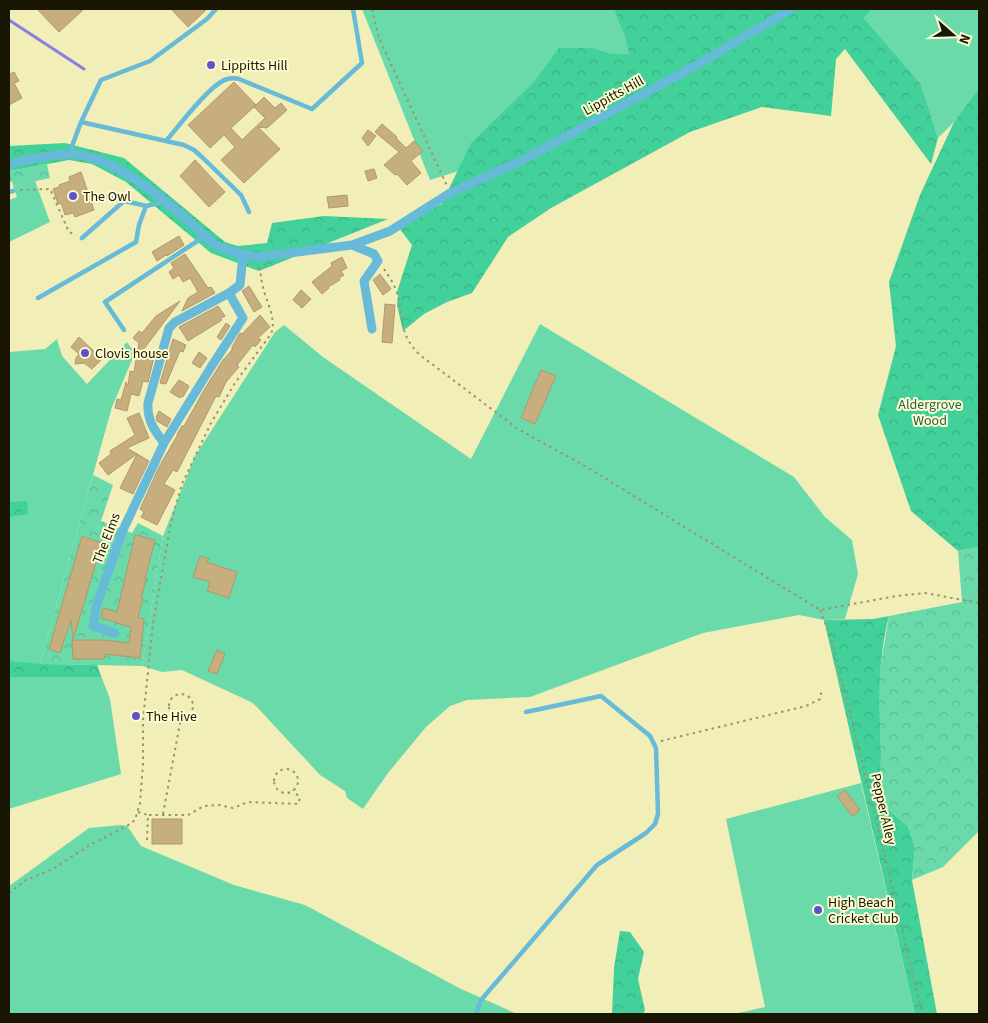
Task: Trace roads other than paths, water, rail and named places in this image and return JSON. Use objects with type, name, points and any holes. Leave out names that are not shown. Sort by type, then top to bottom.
[{"type":"street","name":"Lippitts Hill","points":[[9,164],[69,154],[111,164],[165,201],[214,244],[223,250],[242,255],[258,257],[352,245],[390,231],[450,193],[525,159],[702,62],[791,9]]},
{"type":"street","points":[[352,245],[374,254],[378,261],[364,281],[372,329]]},
{"type":"street","points":[[164,443],[153,428],[148,411],[148,403],[169,328],[175,322],[229,293],[240,285],[242,255]]},
{"type":"street","name":"The Elms","points":[[115,633],[93,626],[97,604],[123,530],[164,443],[243,318],[229,293]]},
{"type":"lane","points":[[69,154],[81,122],[101,80],[150,61],[207,19],[216,9]]},
{"type":"lane","points":[[166,141],[206,95],[218,84],[228,79],[239,79],[312,109],[362,62],[353,9]]},
{"type":"lane","points":[[81,122],[166,141],[194,150],[241,195],[249,212]]},
{"type":"lane","points":[[104,196],[146,206],[165,201]]},
{"type":"lane","points":[[82,238],[124,201]]},
{"type":"lane","points":[[38,298],[136,242],[139,225],[146,206]]},
{"type":"lane","points":[[124,330],[105,302],[204,236]]},
{"type":"lane","points":[[476,1014],[482,1000],[597,865],[646,833],[655,824],[658,814],[656,748],[654,742],[650,736],[601,696],[526,712]]},
{"type":"waterway","points":[[9,20],[84,69]]},
{"type":"place","name":"Lippitts Hill","points":[[211,65]]},
{"type":"place","name":"The Owl","points":[[73,196]]},
{"type":"place","name":"Clovis house","points":[[85,353]]},
{"type":"place","name":"The Hive","points":[[136,716]]},
{"type":"place","name":"High Beach Cricket Club","points":[[818,910]]},
{"type":"park label","name":"Aldergrove Wood","points":[[930,412]]}]
